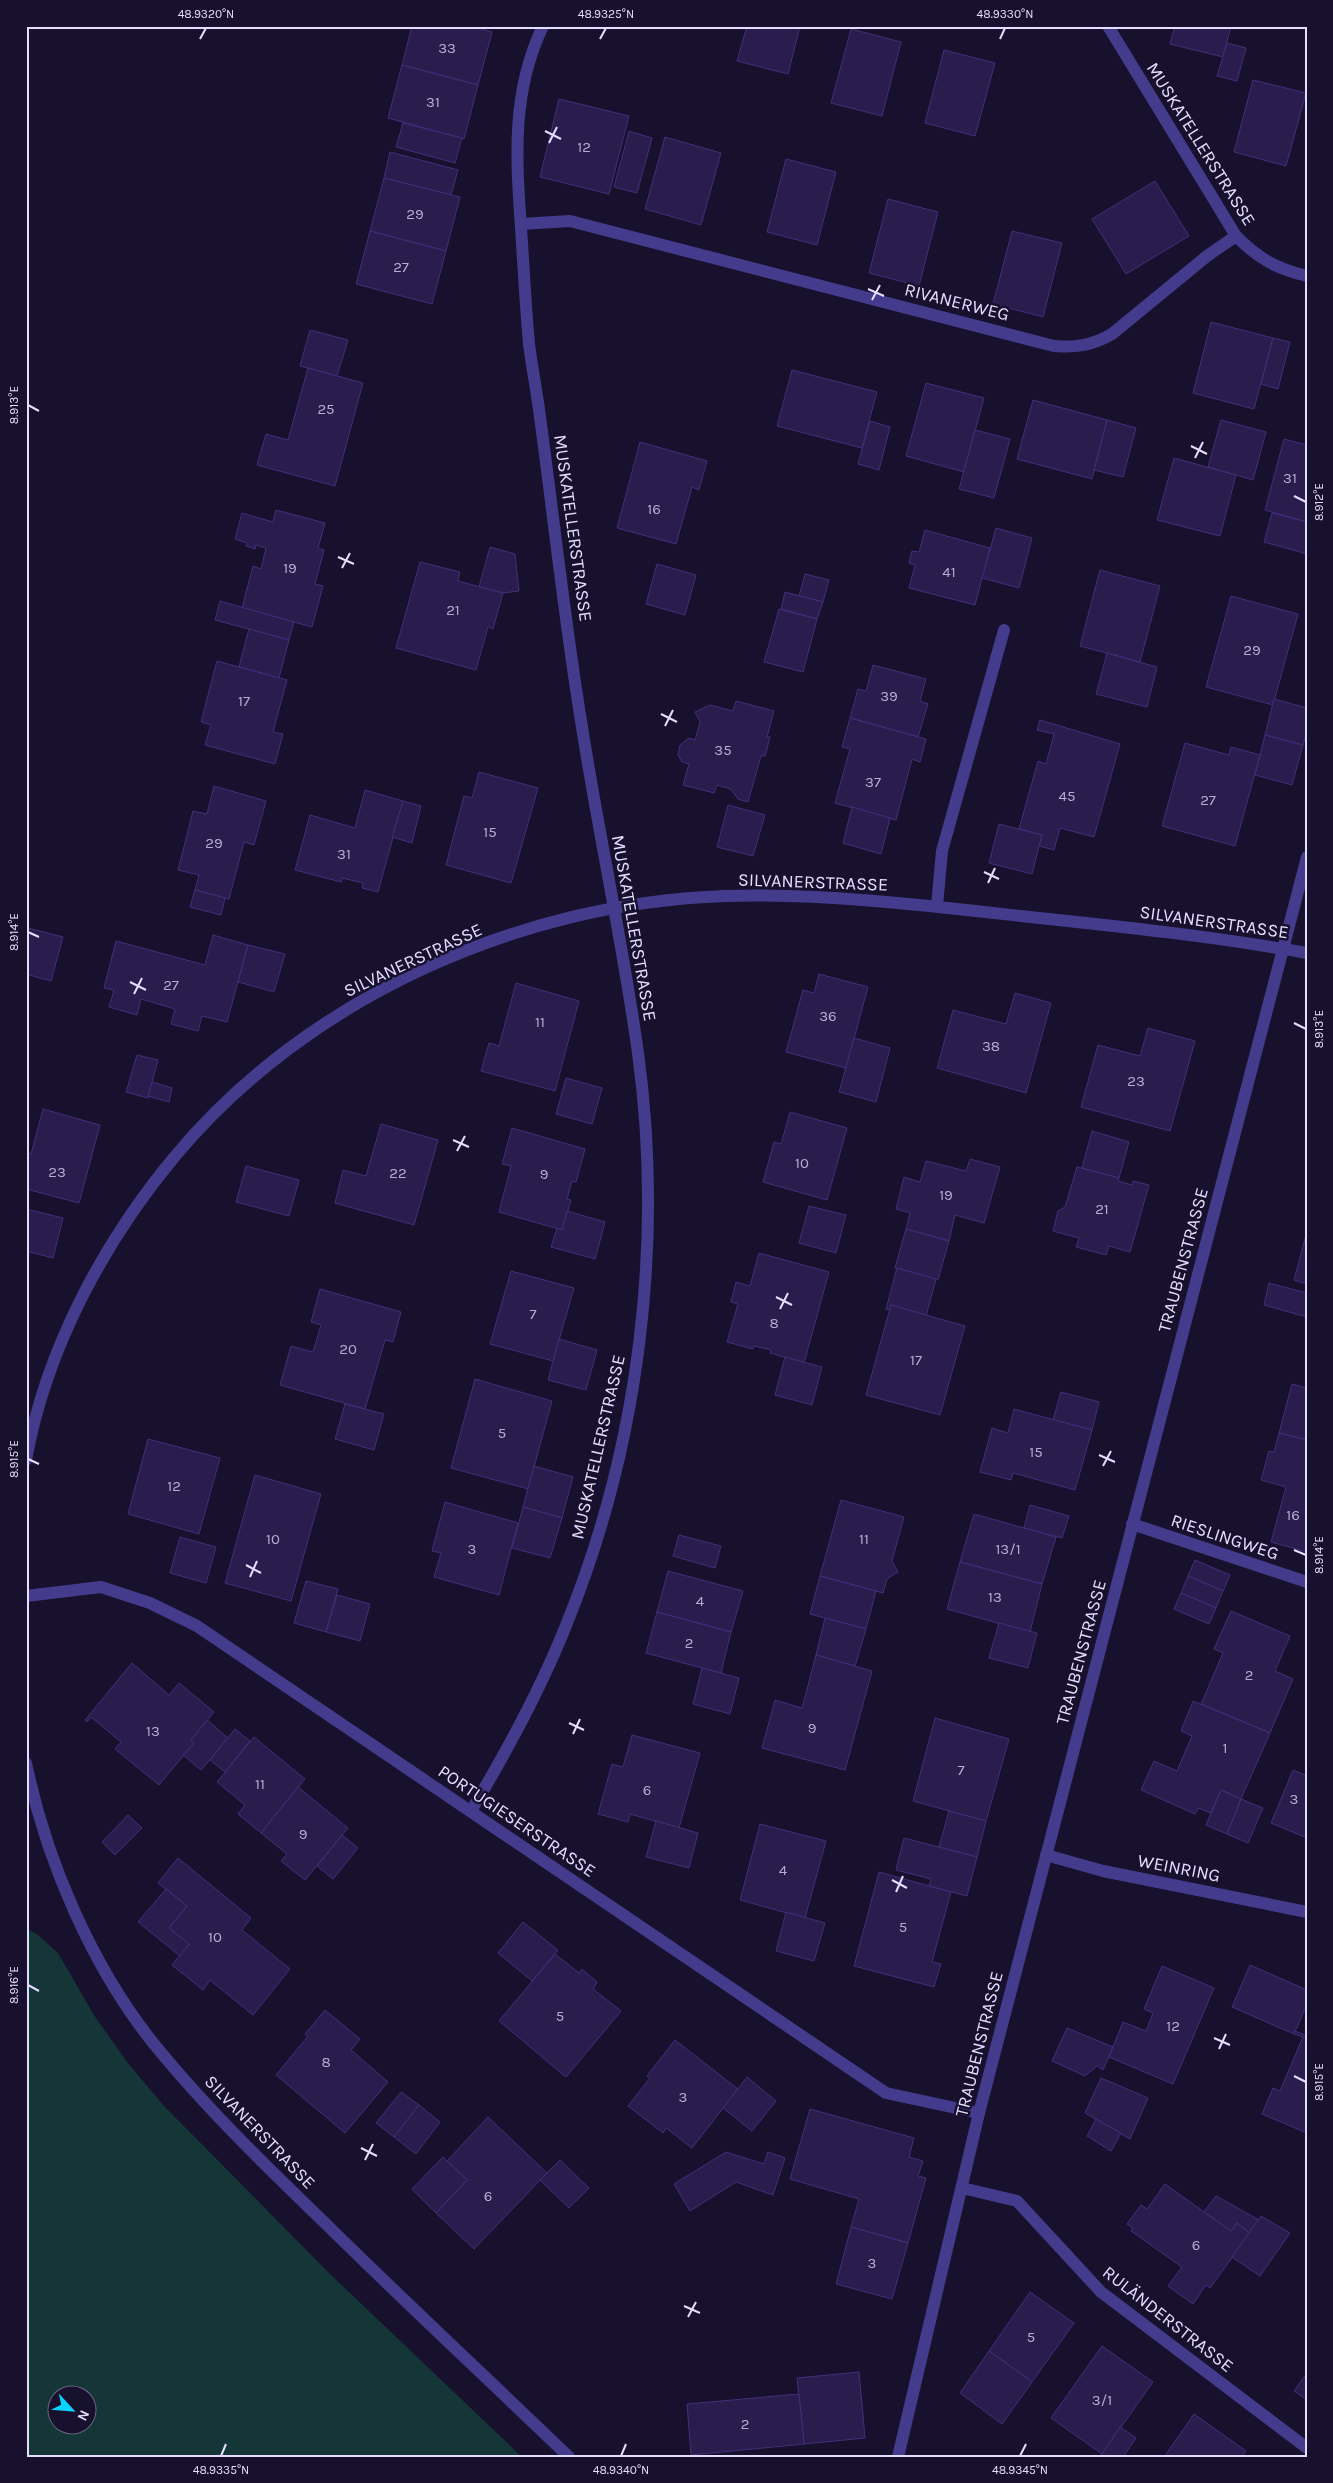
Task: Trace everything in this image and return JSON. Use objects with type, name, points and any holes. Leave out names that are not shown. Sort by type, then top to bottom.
[{"type":"street","name":"MUSKATELLERSTRASSE","points":[[471,1811],[506,1753],[534,1696],[574,1605],[592,1554],[611,1485],[627,1414],[637,1352],[646,1253],[648,1199],[645,1127],[638,1056],[581,724],[530,348],[516,132],[518,109],[528,64],[543,26]]},
{"type":"street","name":"MUSKATELLERSTRASSE","points":[[1108,26],[1236,236],[1254,255],[1278,268],[1307,276]]},
{"type":"street","name":"RIVANERWEG","points":[[521,224],[570,221],[1054,346],[1068,347],[1098,342],[1112,334],[1206,256],[1236,236]]},
{"type":"street","points":[[937,906],[942,852],[1004,630]]},
{"type":"street","name":"TRAUBENSTRASSE","points":[[898,2457],[979,2113],[1307,858]]},
{"type":"street","name":"SILVANERSTRASSE","points":[[26,1460],[48,1380],[76,1311],[110,1246],[151,1184],[199,1127],[238,1088],[307,1036],[347,1010],[398,982],[449,958],[502,938],[556,922],[614,909],[666,901],[722,896],[777,896],[937,906],[1210,937],[1307,953]]},
{"type":"street","name":"RIESLINGWEG","points":[[1132,1524],[1307,1582]]},
{"type":"street","name":"PORTUGIESERSTRASSE","points":[[26,1596],[102,1587],[150,1603],[197,1626],[886,2093],[979,2113]]},
{"type":"street","name":"SILVANERSTRASSE","points":[[26,1763],[48,1842],[78,1917],[93,1950],[121,1998],[153,2043],[188,2084],[280,2178],[569,2457]]},
{"type":"street","name":"WEINRING","points":[[1046,1855],[1102,1871],[1307,1912]]},
{"type":"street","name":"RULÄNDERSTRASSE","points":[[962,2188],[1017,2202],[1101,2292],[1307,2448]]},
{"type":"green space","points":[[26,1928],[38,1935],[58,1953],[94,2015],[127,2062],[164,2106],[330,2274],[522,2457],[26,2457]]},
{"type":"building","points":[[412,26],[471,26],[492,32],[478,85],[402,65]]},
{"type":"building","points":[[747,26],[800,26],[788,74],[737,61]]},
{"type":"building","points":[[1175,26],[1231,26],[1223,57],[1170,44]]},
{"type":"building","points":[[851,29],[901,42],[882,116],[831,103]]},
{"type":"building","points":[[1227,43],[1246,48],[1237,81],[1217,76]]},
{"type":"building","points":[[944,50],[995,63],[975,136],[925,123]]},
{"type":"building","points":[[402,65],[478,85],[464,139],[388,118]]},
{"type":"building","points":[[1253,80],[1306,93],[1286,166],[1234,152]]},
{"type":"building","points":[[559,99],[629,116],[609,194],[540,177]]},
{"type":"building","points":[[403,123],[462,138],[455,163],[396,147]]},
{"type":"building","points":[[629,131],[652,138],[637,193],[614,187]]},
{"type":"building","points":[[665,137],[721,153],[701,225],[645,209]]},
{"type":"building","points":[[390,152],[458,170],[451,195],[384,178]]},
{"type":"building","points":[[786,159],[836,172],[817,245],[767,232]]},
{"type":"building","points":[[384,178],[460,197],[446,251],[370,231]]},
{"type":"building","points":[[1155,181],[1189,236],[1126,274],[1092,219]]},
{"type":"building","points":[[888,199],[938,212],[919,286],[869,273]]},
{"type":"building","points":[[370,231],[446,251],[432,304],[356,284]]},
{"type":"building","points":[[1012,231],[1062,243],[1043,317],[993,304]]},
{"type":"building","points":[[1211,322],[1273,338],[1254,409],[1193,393]]},
{"type":"building","points":[[310,330],[348,340],[337,376],[300,366]]},
{"type":"building","points":[[1273,338],[1290,342],[1278,389],[1261,384]]},
{"type":"building","points":[[308,368],[363,383],[335,486],[257,465],[266,434],[288,440]]},
{"type":"building","points":[[792,370],[877,392],[862,448],[777,426]]},
{"type":"building","points":[[926,383],[984,398],[964,472],[906,456]]},
{"type":"building","points":[[1033,400],[1107,420],[1092,479],[1017,459]]},
{"type":"building","points":[[1107,420],[1136,428],[1123,477],[1094,470]]},
{"type":"building","points":[[1221,420],[1266,432],[1253,480],[1208,467]]},
{"type":"building","points":[[870,421],[890,427],[879,470],[858,464]]},
{"type":"building","points":[[975,430],[1010,439],[994,498],[959,489]]},
{"type":"building","points":[[1284,439],[1307,445],[1307,522],[1265,510]]},
{"type":"building","points":[[640,442],[707,461],[699,490],[692,487],[676,544],[617,528]]},
{"type":"building","points":[[1174,458],[1236,475],[1220,536],[1157,520]]},
{"type":"building","points":[[276,510],[325,523],[318,548],[324,550],[315,584],[323,586],[312,627],[242,608],[253,566],[261,569],[266,548],[256,545],[255,549],[246,546],[247,543],[235,539],[242,513],[273,522]]},
{"type":"building","points":[[1272,513],[1307,522],[1307,554],[1264,542]]},
{"type":"building","points":[[996,528],[1032,538],[1019,588],[982,578]]},
{"type":"building","points":[[925,530],[990,548],[975,605],[909,588],[915,565],[909,563],[912,551],[919,552]]},
{"type":"building","points":[[490,547],[515,554],[519,591],[503,593],[479,587]]},
{"type":"building","points":[[420,562],[460,572],[458,581],[503,593],[493,629],[488,627],[476,670],[396,648]]},
{"type":"building","points":[[657,564],[696,575],[685,615],[646,604]]},
{"type":"building","points":[[1100,570],[1160,586],[1140,662],[1080,646]]},
{"type":"building","points":[[805,574],[829,580],[823,602],[799,596]]},
{"type":"building","points":[[785,592],[823,602],[817,619],[781,609]]},
{"type":"building","points":[[1231,596],[1298,614],[1273,705],[1206,687]]},
{"type":"building","points":[[220,601],[294,622],[289,640],[215,620]]},
{"type":"building","points":[[779,609],[817,619],[803,672],[764,662]]},
{"type":"building","points":[[249,629],[289,640],[279,678],[239,667]]},
{"type":"building","points":[[1107,653],[1157,667],[1147,707],[1096,694]]},
{"type":"building","points":[[217,661],[287,680],[273,732],[283,734],[275,764],[205,745],[211,725],[201,722]]},
{"type":"building","points":[[873,665],[926,679],[920,701],[928,704],[918,737],[850,718],[858,689],[866,691]]},
{"type":"building","points":[[1274,699],[1307,708],[1307,731],[1303,745],[1265,735]]},
{"type":"building","points":[[736,701],[774,711],[767,737],[770,737],[765,756],[761,756],[748,802],[738,799],[731,789],[717,785],[714,793],[683,785],[689,764],[682,762],[678,755],[680,745],[689,738],[695,740],[700,722],[695,712],[710,705],[733,711]]},
{"type":"building","points":[[850,718],[926,739],[920,762],[912,759],[896,820],[835,803],[850,749],[842,747]]},
{"type":"building","points":[[1040,720],[1120,744],[1094,837],[1060,828],[1054,850],[1039,846],[1042,835],[1019,829],[1038,761],[1046,764],[1054,734],[1037,730]]},
{"type":"building","points":[[1265,735],[1303,745],[1292,785],[1255,775]]},
{"type":"building","points":[[1185,743],[1229,755],[1231,747],[1260,755],[1235,846],[1162,826]]},
{"type":"building","points":[[479,772],[538,788],[511,883],[446,865],[464,796],[472,798]]},
{"type":"building","points":[[214,786],[266,801],[254,845],[244,842],[229,899],[195,890],[199,875],[178,870],[193,811],[207,814]]},
{"type":"building","points":[[365,790],[403,801],[378,892],[362,888],[363,883],[342,878],[341,882],[295,870],[310,815],[355,828]]},
{"type":"building","points":[[403,801],[421,806],[412,843],[392,837]]},
{"type":"building","points":[[728,805],[765,815],[753,856],[717,847]]},
{"type":"building","points":[[852,807],[890,818],[881,854],[843,843]]},
{"type":"building","points":[[999,824],[1042,835],[1032,874],[989,863]]},
{"type":"building","points":[[195,890],[225,898],[221,915],[190,907]]},
{"type":"building","points":[[28,928],[63,937],[51,981],[26,974]]},
{"type":"building","points":[[213,935],[248,945],[227,1022],[202,1016],[198,1031],[171,1024],[175,1009],[141,999],[137,1015],[109,1007],[114,990],[104,988],[116,941],[205,965]]},
{"type":"building","points":[[248,945],[285,954],[274,992],[238,982]]},
{"type":"building","points":[[819,974],[868,987],[846,1068],[786,1052],[803,990],[814,993]]},
{"type":"building","points":[[516,983],[579,1001],[555,1091],[481,1071],[489,1043],[499,1046]]},
{"type":"building","points":[[1015,993],[1051,1003],[1026,1093],[937,1068],[953,1010],[1006,1024]]},
{"type":"building","points":[[1148,1028],[1195,1041],[1170,1131],[1081,1107],[1098,1045],[1140,1056]]},
{"type":"building","points":[[854,1038],[890,1048],[876,1102],[839,1092]]},
{"type":"building","points":[[137,1055],[158,1060],[148,1098],[126,1092]]},
{"type":"building","points":[[566,1078],[602,1088],[592,1124],[556,1114]]},
{"type":"building","points":[[152,1082],[172,1088],[169,1102],[148,1096]]},
{"type":"building","points":[[43,1109],[100,1125],[79,1203],[26,1189],[26,1153],[31,1154]]},
{"type":"building","points":[[790,1112],[847,1128],[827,1200],[763,1182],[774,1142],[781,1144]]},
{"type":"building","points":[[381,1124],[438,1140],[414,1225],[335,1203],[343,1170],[366,1176]]},
{"type":"building","points":[[512,1128],[585,1149],[576,1182],[572,1181],[567,1199],[571,1200],[562,1230],[499,1212],[511,1166],[502,1164]]},
{"type":"building","points":[[1092,1131],[1129,1142],[1119,1178],[1082,1168]]},
{"type":"building","points":[[970,1159],[1000,1167],[984,1223],[955,1215],[949,1241],[906,1229],[910,1213],[896,1209],[904,1177],[920,1182],[926,1161],[966,1171]]},
{"type":"building","points":[[246,1166],[299,1180],[289,1216],[236,1202]]},
{"type":"building","points":[[1077,1167],[1119,1178],[1118,1181],[1132,1185],[1133,1181],[1149,1185],[1130,1252],[1109,1246],[1106,1255],[1076,1247],[1079,1238],[1053,1231],[1058,1211],[1065,1207]]},
{"type":"building","points":[[809,1206],[846,1215],[836,1253],[799,1243]]},
{"type":"building","points":[[26,1209],[63,1218],[53,1258],[26,1251]]},
{"type":"building","points":[[567,1211],[605,1222],[595,1259],[551,1247],[557,1228],[562,1230]]},
{"type":"building","points":[[906,1229],[949,1241],[938,1280],[895,1268]]},
{"type":"building","points":[[1307,1231],[1307,1284],[1294,1280]]},
{"type":"building","points":[[759,1253],[829,1272],[804,1363],[770,1353],[771,1350],[754,1346],[753,1349],[727,1342],[738,1304],[731,1302],[736,1282],[750,1286]]},
{"type":"building","points":[[897,1268],[936,1279],[926,1316],[891,1305],[890,1310],[886,1309]]},
{"type":"building","points":[[511,1271],[574,1288],[553,1361],[490,1344]]},
{"type":"building","points":[[1269,1283],[1307,1293],[1307,1317],[1264,1305]]},
{"type":"building","points":[[320,1289],[401,1312],[393,1342],[385,1340],[365,1409],[280,1385],[291,1346],[313,1352],[321,1325],[311,1322]]},
{"type":"building","points":[[891,1305],[965,1326],[940,1415],[866,1395]]},
{"type":"building","points":[[559,1339],[597,1350],[586,1390],[548,1380]]},
{"type":"building","points":[[785,1357],[822,1367],[812,1405],[775,1395]]},
{"type":"building","points":[[475,1379],[552,1401],[528,1489],[451,1468]]},
{"type":"building","points":[[1292,1384],[1307,1388],[1307,1440],[1279,1433]]},
{"type":"building","points":[[1061,1392],[1099,1402],[1092,1430],[1053,1420]]},
{"type":"building","points":[[345,1404],[384,1414],[374,1450],[335,1439]]},
{"type":"building","points":[[1014,1409],[1092,1430],[1075,1490],[1013,1473],[1011,1480],[980,1472],[992,1428],[1008,1433]]},
{"type":"building","points":[[1279,1433],[1307,1440],[1307,1552],[1271,1542],[1286,1487],[1261,1480],[1269,1451],[1274,1452]]},
{"type":"building","points":[[148,1439],[220,1458],[199,1534],[128,1514]]},
{"type":"building","points":[[534,1466],[573,1477],[562,1518],[523,1507]]},
{"type":"building","points":[[255,1475],[321,1494],[291,1601],[225,1583]]},
{"type":"building","points":[[841,1500],[904,1517],[892,1561],[898,1572],[887,1579],[883,1593],[820,1576]]},
{"type":"building","points":[[445,1502],[518,1523],[499,1595],[434,1577],[441,1553],[432,1551]]},
{"type":"building","points":[[1030,1505],[1069,1516],[1062,1538],[1024,1528]]},
{"type":"building","points":[[523,1507],[562,1518],[550,1558],[512,1548]]},
{"type":"building","points":[[974,1514],[1056,1537],[1042,1584],[960,1562]]},
{"type":"building","points":[[679,1535],[721,1546],[715,1568],[673,1556]]},
{"type":"building","points":[[180,1537],[216,1547],[206,1583],[170,1573]]},
{"type":"building","points":[[1195,1560],[1230,1575],[1223,1591],[1188,1576]]},
{"type":"building","points":[[960,1562],[1042,1584],[1030,1632],[947,1609]]},
{"type":"building","points":[[668,1571],[743,1591],[731,1632],[657,1612]]},
{"type":"building","points":[[820,1576],[876,1591],[866,1629],[810,1614]]},
{"type":"building","points":[[1188,1576],[1223,1591],[1216,1608],[1181,1593]]},
{"type":"building","points":[[306,1581],[338,1589],[326,1632],[294,1623]]},
{"type":"building","points":[[1181,1593],[1216,1608],[1209,1624],[1174,1609]]},
{"type":"building","points":[[337,1595],[370,1604],[360,1641],[326,1632]]},
{"type":"building","points":[[1231,1611],[1290,1636],[1275,1671],[1293,1679],[1270,1733],[1201,1704],[1223,1653],[1214,1649]]},
{"type":"building","points":[[657,1612],[731,1632],[721,1673],[646,1653]]},
{"type":"building","points":[[825,1618],[866,1629],[855,1666],[816,1655]]},
{"type":"building","points":[[999,1623],[1037,1633],[1028,1668],[989,1658]]},
{"type":"building","points":[[816,1655],[872,1671],[845,1770],[762,1748],[775,1700],[802,1708]]},
{"type":"building","points":[[132,1663],[169,1695],[179,1683],[214,1712],[191,1740],[194,1743],[159,1785],[115,1749],[121,1742],[91,1717],[87,1722],[85,1720]]},
{"type":"building","points":[[702,1668],[739,1678],[730,1714],[693,1704]]},
{"type":"building","points":[[1193,1701],[1270,1733],[1241,1799],[1221,1790],[1211,1813],[1198,1808],[1195,1814],[1141,1790],[1154,1761],[1177,1771],[1192,1736],[1181,1731]]},
{"type":"building","points":[[935,1718],[1009,1739],[986,1821],[913,1801]]},
{"type":"building","points":[[207,1720],[228,1738],[201,1770],[183,1755],[194,1743],[191,1740]]},
{"type":"building","points":[[235,1729],[250,1741],[225,1772],[210,1760]]},
{"type":"building","points":[[632,1735],[700,1753],[679,1828],[630,1814],[628,1822],[598,1814],[612,1764],[623,1767]]},
{"type":"building","points":[[254,1737],[305,1779],[261,1833],[238,1814],[245,1805],[217,1782]]},
{"type":"building","points":[[1293,1770],[1307,1776],[1307,1838],[1271,1823]]},
{"type":"building","points":[[298,1787],[348,1828],[305,1880],[281,1861],[287,1854],[261,1833]]},
{"type":"building","points":[[1221,1790],[1241,1799],[1227,1834],[1206,1825]]},
{"type":"building","points":[[1241,1799],[1263,1808],[1248,1843],[1227,1834]]},
{"type":"building","points":[[949,1811],[986,1821],[977,1857],[939,1847]]},
{"type":"building","points":[[128,1815],[142,1828],[115,1855],[102,1842]]},
{"type":"building","points":[[656,1821],[698,1833],[689,1868],[646,1857]]},
{"type":"building","points":[[760,1824],[826,1841],[805,1918],[740,1900]]},
{"type":"building","points":[[342,1835],[358,1848],[333,1879],[317,1866]]},
{"type":"building","points":[[904,1838],[977,1857],[967,1896],[929,1886],[931,1879],[896,1870]]},
{"type":"building","points":[[178,1858],[251,1918],[242,1930],[290,1969],[253,2015],[210,1980],[203,1990],[172,1965],[189,1944],[169,1928],[187,1906],[158,1883]]},
{"type":"building","points":[[879,1872],[951,1892],[932,1962],[941,1964],[934,1987],[854,1966]]},
{"type":"building","points":[[166,1889],[187,1906],[169,1928],[189,1944],[180,1956],[138,1922]]},
{"type":"building","points":[[786,1912],[825,1923],[814,1961],[776,1951]]},
{"type":"building","points":[[523,1922],[558,1950],[532,1981],[498,1953]]},
{"type":"building","points":[[555,1954],[579,1973],[582,1969],[597,1982],[593,1989],[621,2011],[566,2077],[499,2021]]},
{"type":"building","points":[[1250,1965],[1307,1990],[1307,2004],[1294,2034],[1232,2007]]},
{"type":"building","points":[[1162,1966],[1214,1988],[1173,2084],[1109,2057],[1123,2022],[1146,2031],[1153,2013],[1144,2009]]},
{"type":"building","points":[[325,2010],[360,2039],[351,2050],[388,2082],[345,2133],[276,2075],[308,2036],[305,2034]]},
{"type":"building","points":[[1067,2028],[1113,2047],[1103,2070],[1097,2066],[1085,2076],[1052,2061]]},
{"type":"building","points":[[1295,2031],[1307,2036],[1307,2133],[1262,2114],[1273,2088],[1280,2091],[1303,2037],[1294,2034]]},
{"type":"building","points":[[675,2040],[738,2089],[692,2148],[666,2128],[663,2133],[628,2106],[650,2078],[647,2076]]},
{"type":"building","points":[[747,2077],[776,2101],[752,2131],[723,2108]]},
{"type":"building","points":[[1101,2078],[1148,2098],[1130,2139],[1085,2113]]},
{"type":"building","points":[[401,2092],[419,2105],[394,2137],[376,2123]]},
{"type":"building","points":[[419,2105],[440,2122],[416,2154],[394,2137]]},
{"type":"building","points":[[810,2109],[914,2138],[909,2157],[923,2161],[918,2176],[926,2178],[908,2243],[851,2227],[859,2199],[790,2179]]},
{"type":"building","points":[[488,2117],[547,2173],[474,2249],[436,2213],[467,2180],[447,2161]]},
{"type":"building","points":[[1096,2119],[1121,2133],[1111,2151],[1087,2136]]},
{"type":"building","points":[[726,2152],[764,2164],[768,2152],[785,2158],[773,2195],[736,2182],[690,2211],[674,2184]]},
{"type":"building","points":[[443,2157],[467,2180],[436,2213],[412,2189]]},
{"type":"building","points":[[560,2160],[589,2188],[569,2208],[540,2180]]},
{"type":"building","points":[[1165,2184],[1231,2231],[1237,2223],[1250,2233],[1210,2288],[1206,2285],[1193,2304],[1168,2286],[1182,2267],[1131,2231],[1133,2228],[1127,2224],[1141,2205],[1147,2209]]},
{"type":"building","points":[[1216,2196],[1259,2220],[1250,2233],[1237,2223],[1231,2231],[1204,2212]]},
{"type":"building","points":[[1261,2216],[1290,2233],[1260,2276],[1232,2257]]},
{"type":"building","points":[[851,2227],[908,2243],[892,2299],[836,2284]]},
{"type":"building","points":[[1030,2292],[1074,2323],[1032,2382],[989,2351]]},
{"type":"building","points":[[1102,2346],[1153,2382],[1102,2454],[1051,2418]]},
{"type":"building","points":[[989,2351],[1032,2382],[1002,2424],[960,2393]]},
{"type":"building","points":[[859,2372],[865,2438],[804,2444],[797,2378]]},
{"type":"building","points":[[1307,2373],[1307,2400],[1294,2391]]},
{"type":"building","points":[[799,2394],[804,2444],[691,2455],[687,2404]]},
{"type":"building","points":[[1194,2414],[1246,2451],[1242,2457],[1164,2457]]},
{"type":"building","points":[[1120,2427],[1136,2438],[1123,2457],[1100,2457]]}]
